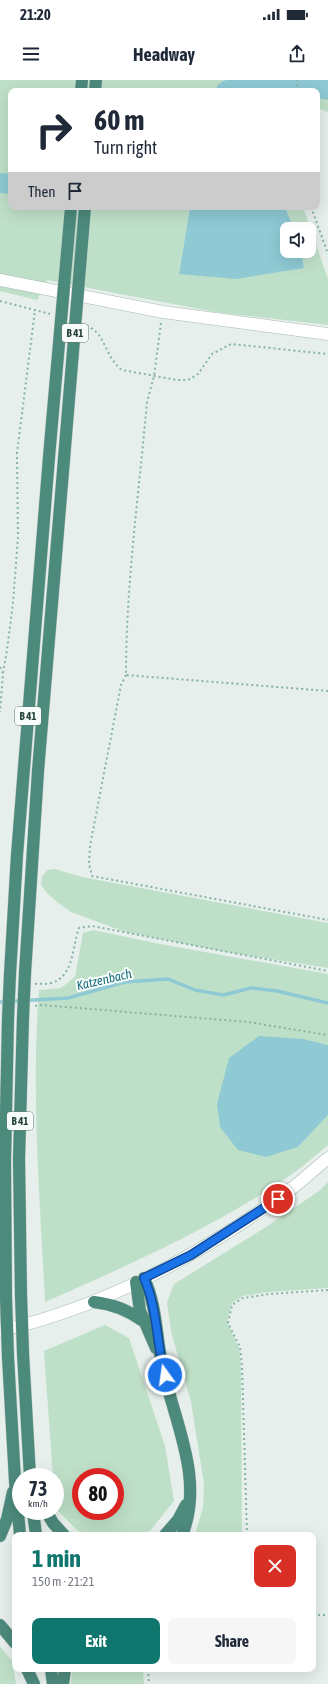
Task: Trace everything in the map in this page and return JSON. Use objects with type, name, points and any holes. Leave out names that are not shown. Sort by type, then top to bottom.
[{"type":"highway","name":"B 41","points":[[14,1468],[6,1298],[5,1160],[10,974],[16,855],[71,210]]},
{"type":"highway","name":"B 41","points":[[30,1468],[21,1295],[20,1159],[25,1012],[37,779],[86,210]]},
{"type":"highway","points":[[140,1280],[138,1301],[143,1321],[161,1360]]},
{"type":"highway","points":[[140,1280],[152,1302],[161,1360],[184,1448],[190,1489],[189,1512],[183,1532]]},
{"type":"highway","points":[[94,1302],[118,1306],[127,1310],[143,1321]]},
{"type":"highway","points":[[168,1532],[175,1525],[184,1510],[190,1489]]},
{"type":"highway","name":"B 41","points":[[0,1536],[7,1518],[12,1495]]},
{"type":"highway","name":"B 41","points":[[19,1520],[20,1532]]},
{"type":"highway","points":[[34,1520],[36,1532]]},
{"type":"highway","points":[[51,1520],[61,1532]]},
{"type":"highway","points":[[0,1625],[12,1639]]},
{"type":"highway","points":[[28,1672],[34,1684]]},
{"type":"highway","points":[[36,1672],[37,1684]]},
{"type":"highway","points":[[51,1672],[53,1684]]},
{"type":"highway","points":[[63,1684],[65,1672]]},
{"type":"main road","points":[[0,280],[163,312],[328,334]]},
{"type":"main road","points":[[0,1331],[32,1323],[94,1302],[191,1255],[229,1232],[290,1190],[328,1158]]},
{"type":"path","points":[[312,210],[328,254]]},
{"type":"path","points":[[0,712],[3,673],[11,619],[18,537],[17,453],[35,310]]},
{"type":"path","points":[[163,312],[154,376],[147,402],[126,637],[126,675],[122,685],[90,846],[89,864],[92,876],[328,920]]},
{"type":"path","points":[[154,376],[177,380],[188,380],[193,378],[198,374],[212,354],[231,344],[328,354]]},
{"type":"path","points":[[0,667],[3,673]]},
{"type":"path","points":[[126,675],[328,691]]},
{"type":"path","points":[[27,978],[51,983],[64,975],[72,961],[79,928],[92,926],[328,971]]},
{"type":"path","points":[[25,1012],[42,1005],[248,1022],[328,1035]]},
{"type":"path","points":[[247,1532],[242,1365],[240,1348],[228,1323],[232,1305],[243,1298],[269,1294],[328,1290]]},
{"type":"path","points":[[316,1615],[328,1615]]},
{"type":"path","points":[[148,1672],[149,1684]]},
{"type":"green space","points":[[0,80],[328,80],[328,112],[320,109],[320,88],[8,88],[8,210],[190,210],[179,273],[304,268],[302,258],[316,258],[316,244],[328,279],[328,325],[215,312],[47,280],[37,300],[0,291]]},
{"type":"green space","points":[[286,210],[304,210],[308,222],[291,222]]},
{"type":"green space","points":[[55,869],[82,877],[328,923],[328,968],[226,952],[125,932],[71,912],[47,893],[41,885],[42,877],[47,870]]},
{"type":"green space","points":[[93,930],[160,944],[328,974],[328,1045],[303,1039],[298,1147],[328,1115],[328,1145],[291,1175],[227,1214],[168,1246],[45,1302],[36,1107],[39,990],[61,988],[75,977],[83,933]]},
{"type":"green space","points":[[328,1182],[328,1288],[269,1292],[243,1296],[232,1303],[227,1322],[239,1348],[241,1365],[242,1532],[196,1532],[203,1507],[204,1484],[191,1402],[171,1331],[167,1303],[174,1284],[263,1229],[319,1191]]},
{"type":"green space","points":[[105,1325],[129,1338],[165,1446],[174,1501],[150,1531],[78,1531],[64,1517],[64,1468],[52,1468],[44,1351]]},
{"type":"green space","points":[[0,1646],[12,1661],[12,1672],[14,1672],[16,1684],[0,1684]]},
{"type":"green space","points":[[72,1672],[143,1672],[144,1684],[71,1684]]},
{"type":"water","points":[[190,210],[286,210],[291,222],[280,222],[280,258],[302,258],[304,268],[236,279],[179,274]]},
{"type":"water","points":[[259,1036],[303,1039],[328,1045],[328,1115],[298,1147],[266,1157],[238,1150],[220,1127],[217,1104],[229,1058]]},
{"type":"waterway","points":[[233,88],[250,81],[269,80],[316,88]]},
{"type":"waterway","points":[[320,89],[328,90]]},
{"type":"waterway","points":[[0,183],[8,184]]},
{"type":"waterway","name":"Katzenbach","points":[[0,1002],[68,998],[125,982],[168,979],[195,990],[223,995],[251,988],[277,991],[328,1003]]},
{"type":"route","points":[[165,1375],[161,1360],[155,1314],[144,1278],[191,1255],[229,1232],[278,1199]]}]
